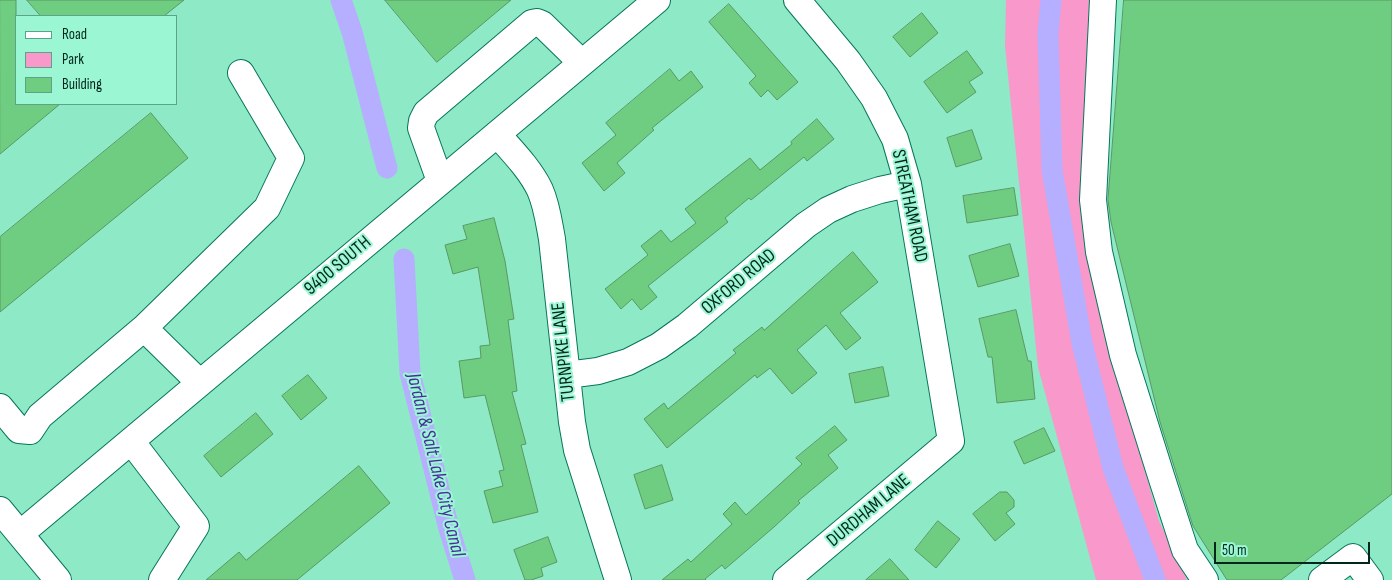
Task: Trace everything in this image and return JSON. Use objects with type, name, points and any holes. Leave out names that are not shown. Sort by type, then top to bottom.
[{"type":"street","name":"9400 SOUTH","points":[[20,534],[657,0]]},
{"type":"street","name":"STREATHAM ROAD","points":[[797,0],[848,61],[874,98],[895,139],[908,184],[951,441]]},
{"type":"street","points":[[1103,0],[1093,200],[1099,252],[1123,355],[1162,479],[1186,550],[1205,580]]},
{"type":"street","points":[[440,181],[421,128],[426,114],[532,23],[542,24],[582,63]]},
{"type":"street","points":[[0,407],[19,430],[30,431],[40,416],[144,328],[267,208],[291,158],[241,73]]},
{"type":"street","name":"TURNPIKE LANE","points":[[497,134],[525,167],[539,189],[548,213],[572,422],[577,450],[618,580]]},
{"type":"street","name":"OXFORD ROAD","points":[[567,375],[598,371],[628,362],[659,346],[687,326],[806,225],[828,210],[852,199],[908,184]]},
{"type":"street","points":[[144,328],[200,383]]},
{"type":"street","points":[[130,441],[196,526],[162,580]]},
{"type":"street","name":"DURDHAM LANE","points":[[786,580],[951,441]]},
{"type":"street","points":[[0,510],[58,580]]},
{"type":"street","points":[[1322,580],[1353,556],[1370,580]]},
{"type":"green space","points":[[1006,0],[1096,0],[1086,239],[1126,404],[1159,521],[1187,580],[1096,580],[1038,367],[1005,46]]},
{"type":"building","points":[[0,0],[16,0],[15,105],[59,105],[0,154]]},
{"type":"building","points":[[27,0],[184,0],[165,15],[40,15]]},
{"type":"building","points":[[385,0],[511,0],[437,62]]},
{"type":"building","points":[[1124,0],[1392,0],[1392,494],[1281,580],[1227,580],[1193,526],[1160,422],[1111,222],[1108,200]]},
{"type":"building","points":[[729,4],[798,82],[777,100],[768,90],[761,97],[749,83],[756,76],[709,22]]},
{"type":"building","points":[[922,13],[938,33],[910,57],[893,37]]},
{"type":"building","points":[[967,51],[983,73],[969,82],[976,92],[947,113],[924,82]]},
{"type":"building","points":[[670,69],[679,81],[691,71],[703,87],[652,128],[654,130],[617,163],[625,173],[604,191],[582,163],[616,135],[606,123]]},
{"type":"building","points":[[151,113],[188,158],[0,312],[0,237]]},
{"type":"building","points":[[817,119],[834,139],[807,161],[804,157],[751,200],[749,198],[725,218],[728,222],[648,286],[657,297],[641,310],[632,299],[621,309],[605,289],[648,255],[641,246],[661,230],[671,242],[696,223],[685,209],[750,158],[760,170],[792,144],[791,142]]},
{"type":"building","points":[[972,130],[982,159],[956,167],[947,138]]},
{"type":"building","points":[[1014,188],[1018,215],[967,223],[963,196]]},
{"type":"building","points":[[494,218],[505,261],[514,319],[508,320],[517,391],[512,392],[526,444],[521,445],[538,512],[493,523],[484,491],[503,486],[499,471],[504,470],[485,395],[464,398],[459,361],[481,358],[480,346],[490,345],[478,267],[453,274],[445,245],[467,239],[463,226]]},
{"type":"building","points":[[1010,244],[1019,276],[978,287],[969,256]]},
{"type":"building","points":[[853,252],[878,282],[840,313],[861,338],[846,350],[826,325],[797,350],[817,373],[792,394],[770,368],[757,378],[755,375],[667,448],[644,419],[664,403],[668,409],[736,353],[733,350],[762,327],[764,330]]},
{"type":"building","points":[[1016,310],[1028,361],[1031,361],[1035,399],[997,403],[992,357],[988,357],[979,319]]},
{"type":"building","points":[[883,367],[889,396],[855,403],[849,374]]},
{"type":"building","points":[[308,375],[327,398],[301,420],[282,396]]},
{"type":"building","points":[[256,413],[273,434],[221,477],[204,456]]},
{"type":"building","points":[[835,426],[847,440],[828,455],[838,468],[798,501],[800,503],[774,527],[725,569],[722,565],[706,580],[662,580],[688,559],[691,562],[732,524],[723,514],[735,502],[746,515],[802,464],[796,458]]},
{"type":"building","points":[[1044,428],[1055,451],[1024,464],[1014,442]]},
{"type":"building","points":[[662,465],[673,500],[645,509],[634,475]]},
{"type":"building","points":[[359,466],[390,503],[297,580],[206,580],[239,552],[246,560]]},
{"type":"building","points":[[1000,492],[1007,492],[1014,500],[1014,507],[1006,513],[1015,524],[995,541],[973,514]]},
{"type":"building","points":[[938,521],[960,539],[936,568],[915,550]]},
{"type":"building","points":[[548,537],[557,562],[541,568],[543,576],[525,580],[514,550]]},
{"type":"building","points":[[890,559],[909,580],[866,580]]},
{"type":"waterway","name":"Jordan & Salt Lake City Canal","points":[[341,0],[352,32],[387,168]]},
{"type":"waterway","points":[[1051,0],[1048,34],[1052,170],[1082,343],[1113,468],[1155,580]]},
{"type":"waterway","name":"Jordan & Salt Lake City Canal","points":[[404,259],[410,373],[449,529],[465,580]]}]
